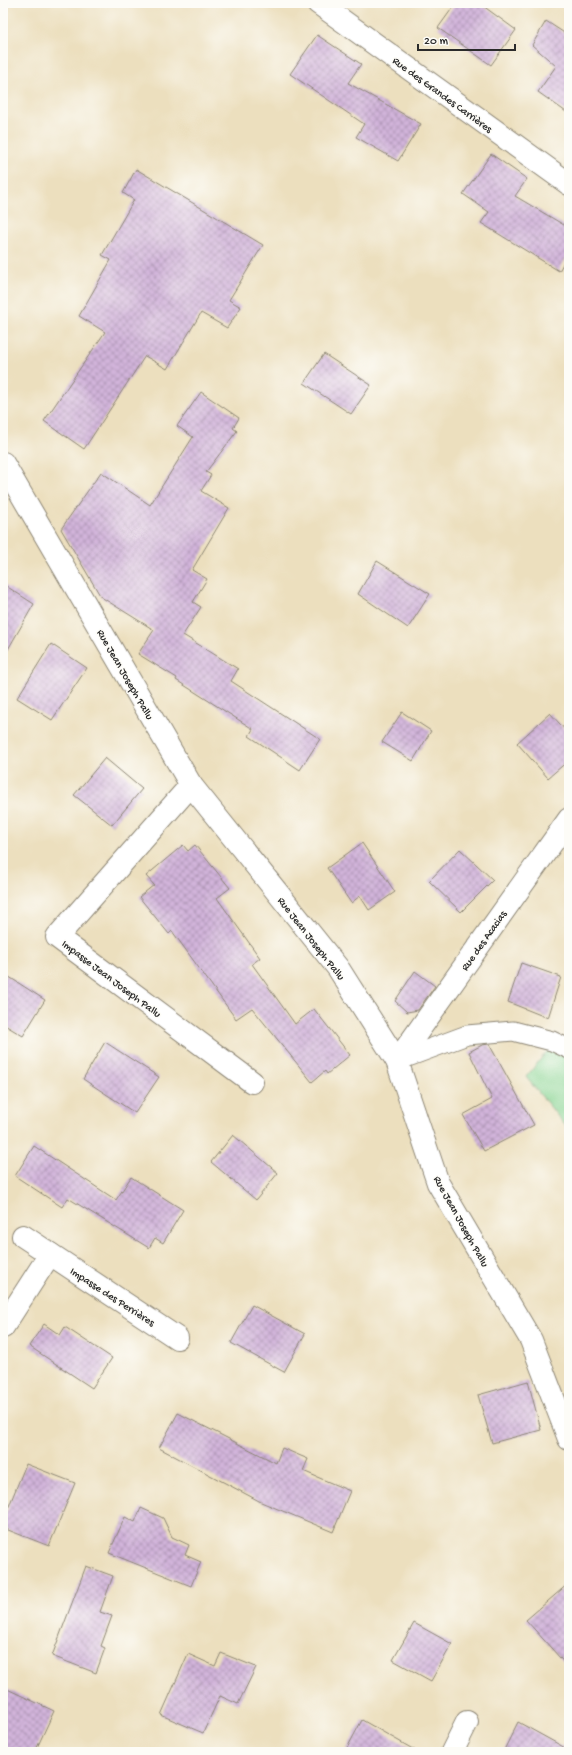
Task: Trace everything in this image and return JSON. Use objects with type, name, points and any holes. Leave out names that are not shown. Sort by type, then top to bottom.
[{"type":"street","name":"Rue des Grandes Carrières","points":[[318,3],[569,184]]},
{"type":"street","name":"Rue Jean Joseph Pallu","points":[[3,463],[191,785],[338,968],[397,1060],[438,1183],[531,1340],[569,1439]]},
{"type":"street","name":"Impasse Jean Joseph Pallu","points":[[191,785],[57,937],[252,1082]]},
{"type":"street","name":"Rue des Acacias","points":[[397,1060],[569,819]]},
{"type":"street","name":"Impasse des Perrières","points":[[23,1236],[177,1338]]},
{"type":"street","points":[[3,1327],[50,1254]]},
{"type":"street","points":[[452,1752],[467,1722]]},
{"type":"lane","points":[[397,1060],[467,1035],[513,1031],[552,1041],[569,1049]]},
{"type":"green space","points":[[550,1048],[569,1057],[569,1130],[526,1077]]},
{"type":"building","points":[[456,3],[479,3],[516,30],[491,65],[438,28]]},
{"type":"building","points":[[546,21],[569,36],[569,114],[538,92],[556,66],[532,45]]},
{"type":"building","points":[[317,35],[361,64],[348,83],[421,124],[398,161],[356,137],[364,124],[290,74]]},
{"type":"building","points":[[491,154],[527,179],[515,196],[569,228],[569,253],[559,271],[481,223],[489,212],[463,194]]},
{"type":"building","points":[[136,169],[263,245],[229,300],[241,307],[227,328],[201,313],[167,369],[145,356],[84,449],[44,421],[105,332],[79,316],[111,260],[102,255],[134,200],[123,193]]},
{"type":"building","points":[[324,354],[371,385],[351,414],[304,383]]},
{"type":"building","points":[[201,392],[239,418],[233,428],[237,431],[206,472],[211,475],[201,491],[229,508],[192,570],[207,579],[193,602],[201,607],[183,635],[238,669],[231,681],[320,739],[300,770],[249,736],[253,729],[176,680],[177,678],[138,654],[154,630],[101,597],[61,529],[101,472],[150,505],[193,437],[177,426]]},
{"type":"building","points":[[377,561],[430,594],[408,628],[358,594]]},
{"type":"building","points":[[3,584],[34,604],[3,658]]},
{"type":"building","points":[[51,644],[87,668],[52,720],[17,698]]},
{"type":"building","points":[[402,712],[431,731],[413,761],[382,742]]},
{"type":"building","points":[[550,713],[569,734],[569,760],[548,778],[517,743]]},
{"type":"building","points":[[105,758],[142,789],[112,825],[74,795]]},
{"type":"building","points":[[362,843],[395,892],[369,910],[360,896],[351,903],[327,868]]},
{"type":"building","points":[[183,845],[188,851],[195,845],[230,888],[217,898],[260,958],[252,964],[295,1024],[314,1009],[350,1055],[327,1074],[325,1071],[312,1082],[252,1008],[236,1019],[172,931],[169,934],[139,897],[154,885],[146,876]]},
{"type":"building","points":[[460,849],[493,880],[461,912],[429,881]]},
{"type":"building","points":[[521,963],[561,977],[548,1018],[508,1002]]},
{"type":"building","points":[[415,971],[435,986],[418,1010],[407,1012],[395,1001]]},
{"type":"building","points":[[3,973],[45,1000],[23,1036],[3,1024]]},
{"type":"building","points":[[105,1042],[159,1077],[135,1113],[83,1079]]},
{"type":"building","points":[[489,1044],[534,1125],[484,1151],[463,1115],[492,1099],[469,1052],[482,1045]]},
{"type":"building","points":[[233,1135],[278,1173],[256,1200],[211,1162]]},
{"type":"building","points":[[34,1146],[116,1200],[131,1177],[183,1210],[163,1243],[155,1238],[149,1248],[68,1198],[62,1207],[15,1176]]},
{"type":"building","points":[[252,1305],[305,1334],[284,1372],[231,1343]]},
{"type":"building","points":[[44,1324],[60,1335],[65,1327],[112,1358],[92,1388],[29,1346]]},
{"type":"building","points":[[528,1381],[541,1430],[492,1443],[478,1395]]},
{"type":"building","points":[[178,1413],[276,1463],[282,1448],[308,1459],[303,1471],[350,1491],[333,1532],[261,1502],[159,1448]]},
{"type":"building","points":[[26,1464],[75,1483],[49,1546],[3,1528],[3,1521]]},
{"type":"building","points":[[141,1508],[163,1518],[172,1537],[189,1545],[185,1555],[201,1562],[191,1586],[109,1553],[125,1517],[135,1522]]},
{"type":"building","points":[[86,1566],[113,1576],[100,1612],[112,1616],[101,1646],[105,1648],[96,1673],[52,1656]]},
{"type":"building","points":[[569,1583],[569,1668],[526,1620]]},
{"type":"building","points":[[414,1623],[452,1644],[431,1681],[393,1660]]},
{"type":"building","points":[[221,1653],[256,1667],[238,1704],[220,1696],[203,1733],[161,1715],[188,1654],[215,1666]]},
{"type":"building","points":[[3,1687],[54,1711],[35,1752],[3,1752]]},
{"type":"building","points":[[362,1720],[418,1752],[345,1752]]},
{"type":"building","points":[[518,1722],[569,1750],[569,1752],[503,1752]]}]
